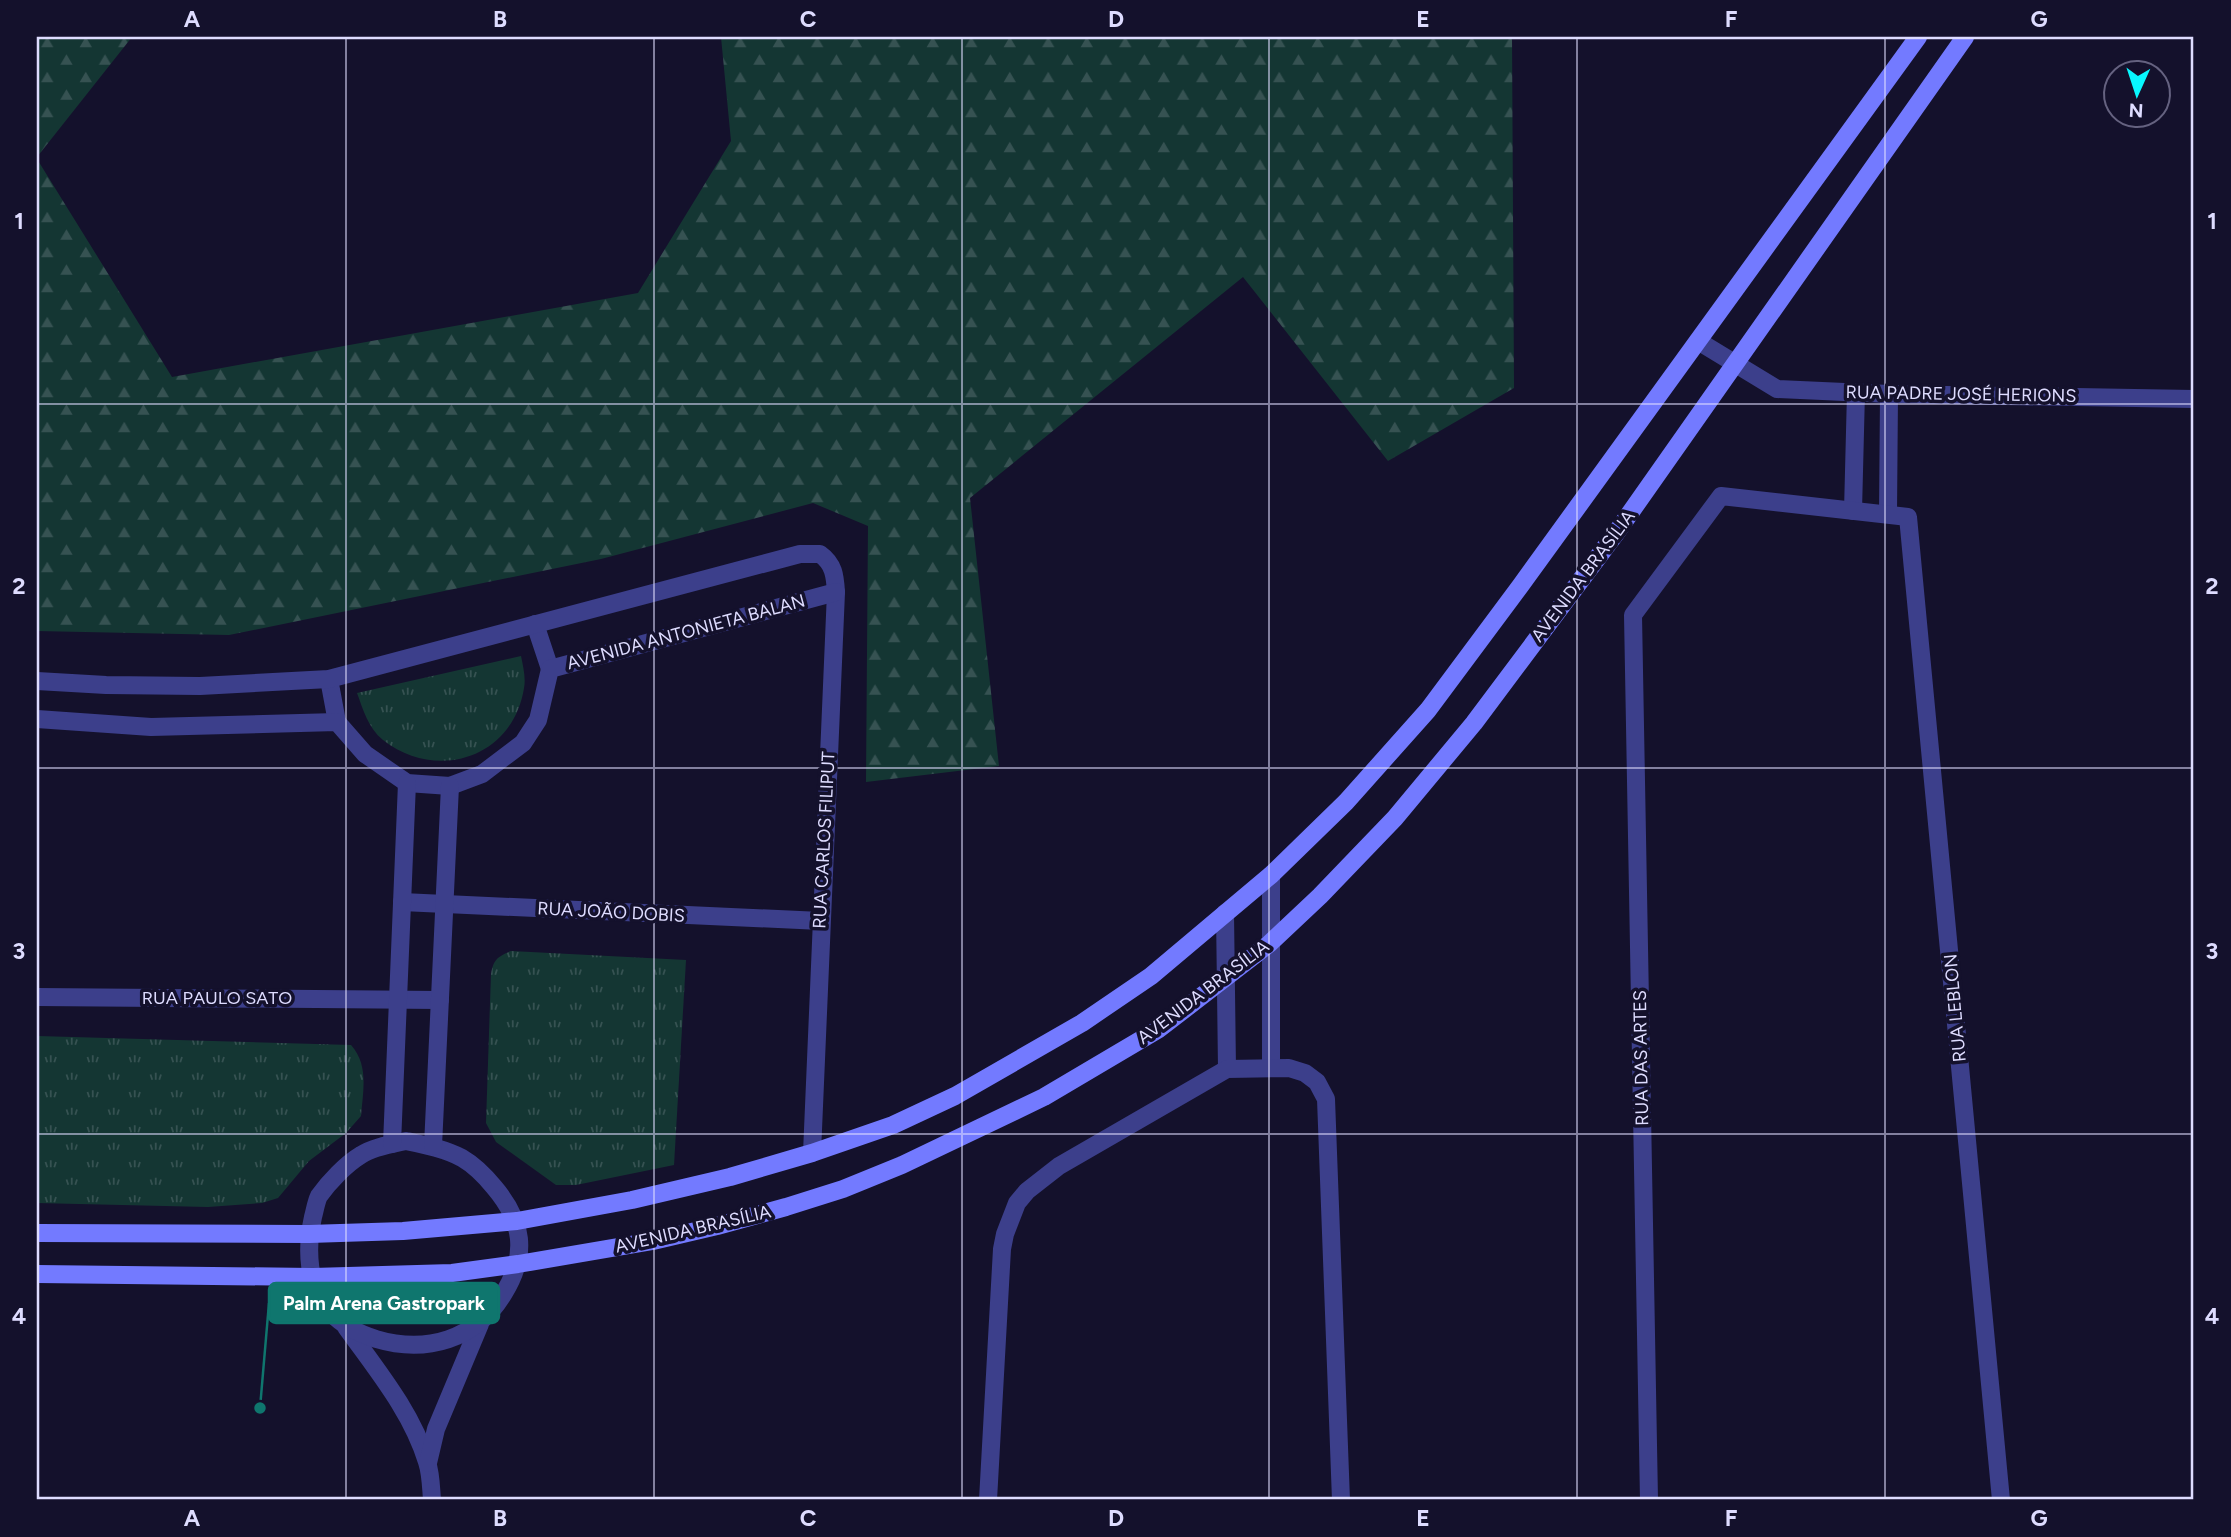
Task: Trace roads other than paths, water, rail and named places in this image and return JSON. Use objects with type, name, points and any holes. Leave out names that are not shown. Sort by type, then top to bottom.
[{"type":"main road","points":[[37,1233],[309,1234],[403,1231],[517,1221],[632,1200],[730,1177],[813,1153],[893,1125],[955,1096],[1082,1023],[1151,976],[1271,875],[1346,802],[1427,710],[1918,37]]},
{"type":"main road","name":"AVENIDA BRASÍLIA","points":[[37,1274],[313,1278],[452,1273],[653,1241],[717,1226],[843,1189],[902,1166],[1044,1097],[1159,1029],[1269,944],[1320,896],[1395,818],[1474,723],[1616,533],[1965,37]]},
{"type":"street","name":"RUA PADRE JOSÉ HERIONS","points":[[1698,341],[1777,389],[1889,394],[2194,399]]},
{"type":"street","points":[[1856,392],[1853,511],[1888,514],[1889,394]]},
{"type":"street","name":"RUA DAS ARTES","points":[[1649,1500],[1633,615],[1721,496],[1853,511]]},
{"type":"street","name":"RUA LEBLON","points":[[1888,514],[1908,517],[2001,1500]]},
{"type":"street","name":"RUA CARLOS FILIPUT","points":[[535,624],[800,554],[820,554],[829,561],[834,573],[836,592],[813,1153]]},
{"type":"street","name":"AVENIDA ANTONIETA BALAN","points":[[407,783],[450,786],[482,774],[523,743],[538,720],[550,669],[836,592]]},
{"type":"street","points":[[37,681],[200,686],[329,679],[535,624],[550,669]]},
{"type":"street","points":[[329,679],[337,722],[365,754],[407,783],[392,1144]]},
{"type":"street","points":[[37,719],[151,727],[337,722]]},
{"type":"street","points":[[433,1146],[450,786]]},
{"type":"street","points":[[1270,1068],[1271,875]]},
{"type":"street","name":"RUA JOÃO DOBIS","points":[[402,902],[821,921]]},
{"type":"street","points":[[1225,913],[1227,1069]]},
{"type":"street","name":"RUA PAULO SATO","points":[[37,997],[440,1000]]},
{"type":"street","points":[[988,1500],[1002,1249],[1017,1203],[1027,1191],[1059,1166],[1227,1069],[1289,1068],[1306,1073],[1317,1082],[1326,1099],[1341,1500]]},
{"type":"street","points":[[428,1463],[395,1396],[346,1327],[320,1297],[308,1255],[309,1234],[318,1198],[337,1175],[362,1154],[407,1141],[433,1146],[463,1158],[485,1175],[505,1199],[517,1221],[520,1243],[518,1264],[504,1295],[480,1324],[436,1429],[428,1463],[432,1500]]},
{"type":"street","points":[[346,1327],[393,1344],[416,1346],[437,1345],[480,1324]]},
{"type":"place","name":"Palm Arena Gastropark","points":[[260,1408]]}]
